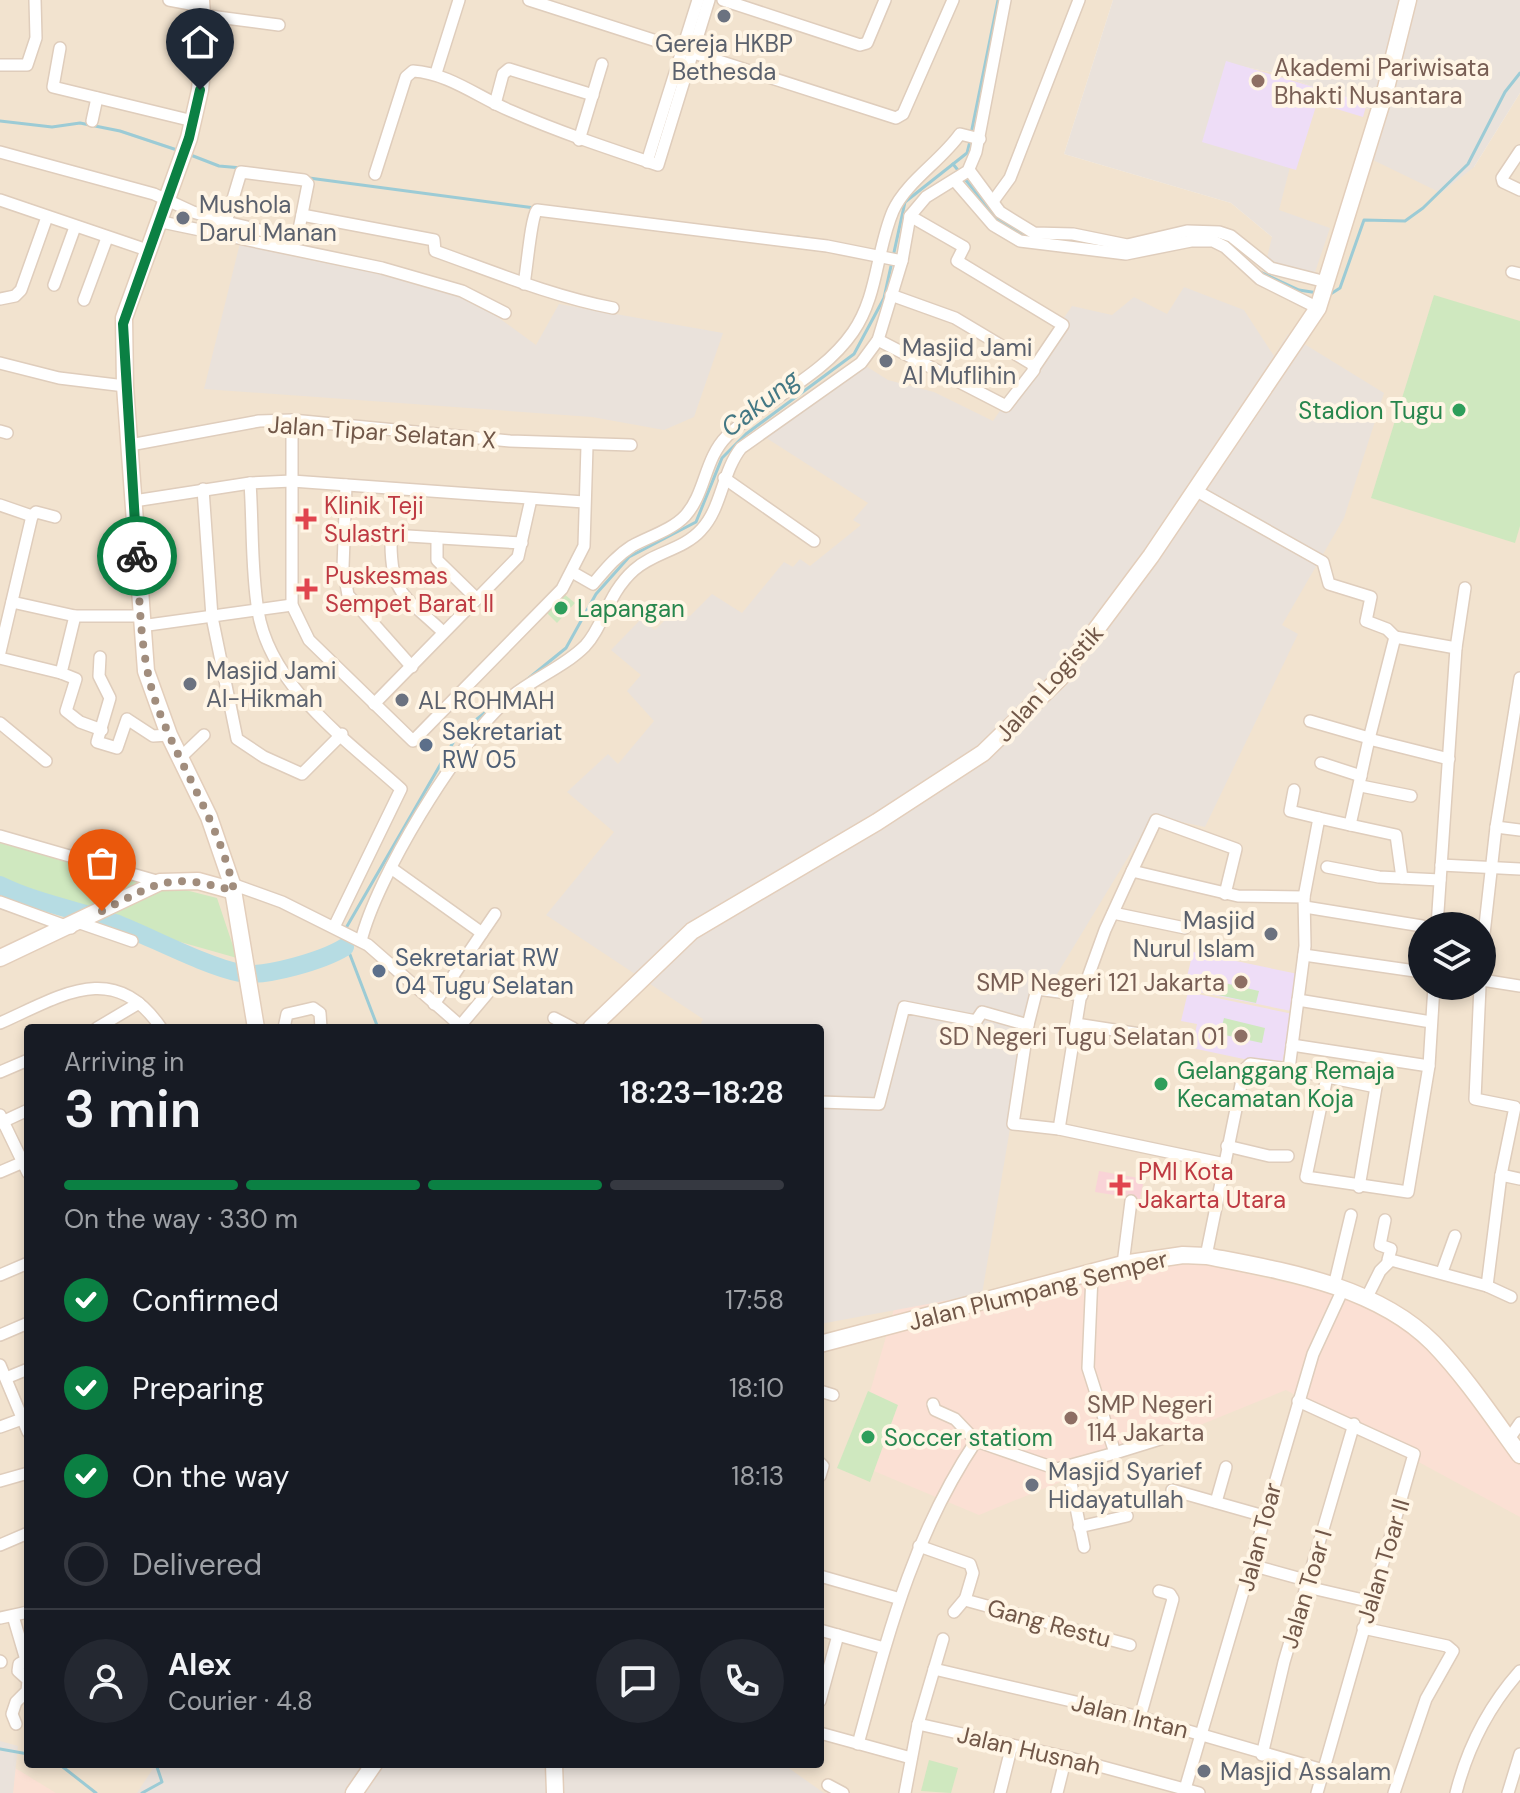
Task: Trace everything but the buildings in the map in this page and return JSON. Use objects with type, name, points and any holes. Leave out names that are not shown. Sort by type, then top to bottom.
[{"type":"main road","name":"Jalan Logistik","points":[[595,1024],[692,931],[877,822],[998,741],[1060,678],[1106,620],[1195,490],[1322,295],[1343,237],[1408,0]]},
{"type":"main road","points":[[201,7],[204,47],[191,129],[123,324],[125,386],[146,671],[169,735],[203,802],[233,888],[255,1024]]},
{"type":"main road","points":[[0,958],[160,882],[198,881],[233,888]]},
{"type":"main road","name":"Jalan Plumpang Semper","points":[[824,1343],[1092,1275],[1123,1264],[1172,1256],[1206,1256],[1338,1288],[1366,1299],[1431,1341],[1520,1455]]},
{"type":"main road","points":[[354,1793],[371,1768]]},
{"type":"main road","points":[[554,1768],[555,1793]]},
{"type":"street","points":[[0,65],[27,65],[36,38],[35,0]]},
{"type":"street","points":[[169,0],[279,25]]},
{"type":"street","points":[[436,73],[459,0]]},
{"type":"street","points":[[529,0],[887,116],[903,114],[953,0]]},
{"type":"street","points":[[375,174],[407,75],[413,71],[436,73],[495,104],[579,140],[658,165],[689,51],[698,0]]},
{"type":"street","points":[[689,51],[709,0]]},
{"type":"street","points":[[723,0],[744,3],[856,44],[867,43],[885,0]]},
{"type":"street","points":[[357,939],[391,868],[480,729],[508,699],[585,646],[607,603],[636,568],[651,557],[691,539],[705,526],[732,459],[753,437],[815,398],[861,363],[878,340],[910,216],[926,197],[969,171],[979,138],[994,42],[1005,0]]},
{"type":"street","points":[[994,200],[1010,178],[1079,0]]},
{"type":"street","points":[[60,48],[52,86],[191,129]]},
{"type":"street","points":[[579,140],[602,64]]},
{"type":"street","points":[[495,104],[503,74],[509,69],[593,95]]},
{"type":"street","points":[[92,121],[97,98]]},
{"type":"street","points":[[572,572],[593,584],[609,564],[630,548],[684,517],[698,495],[707,464],[725,437],[837,351],[853,332],[868,305],[881,253],[902,196],[941,159],[960,134],[979,138]]},
{"type":"street","points":[[1516,188],[1503,182],[1502,174],[1520,151]]},
{"type":"street","points":[[0,152],[166,199],[193,212],[226,222],[293,238],[298,234],[307,182],[242,171],[226,222]]},
{"type":"street","points":[[969,171],[1010,220],[1043,235],[1073,234],[1127,245],[1187,231],[1219,232],[1231,236],[1271,268],[1322,295]]},
{"type":"street","points":[[956,180],[993,225],[1020,241],[1126,254],[1191,241],[1213,241],[1225,247],[1260,279],[1322,295]]},
{"type":"street","points":[[0,200],[147,250]]},
{"type":"street","points":[[524,284],[532,246],[533,217],[537,210],[881,253],[900,260]]},
{"type":"street","points":[[302,215],[434,240],[435,251],[573,300],[613,308]]},
{"type":"street","points":[[878,340],[1007,406],[1063,325],[957,261],[964,247],[910,216]]},
{"type":"street","points":[[0,299],[15,296],[21,290],[47,217]]},
{"type":"street","points":[[157,221],[382,268],[462,291],[505,313]]},
{"type":"street","points":[[54,285],[75,227]]},
{"type":"street","points":[[84,300],[107,238]]},
{"type":"street","points":[[891,295],[955,318],[1034,368]]},
{"type":"street","points":[[0,363],[59,378],[125,386]]},
{"type":"street","points":[[292,420],[292,605],[309,640],[377,702],[413,741],[562,589],[584,546],[587,446]]},
{"type":"street","name":"Jalan Tipar Selatan X","points":[[130,445],[259,421],[292,420],[587,446],[631,445]]},
{"type":"street","points":[[724,478],[814,541]]},
{"type":"street","points":[[134,501],[250,483],[292,481],[584,502]]},
{"type":"street","points":[[250,483],[258,611],[279,665],[298,692],[401,789],[337,929]]},
{"type":"street","points":[[346,485],[344,585],[352,604],[412,667]]},
{"type":"street","points":[[203,489],[212,617],[237,739],[264,757],[302,774],[342,734]]},
{"type":"street","points":[[1195,490],[1323,562],[1329,584],[1371,597],[1366,621],[1387,629],[1395,637],[1456,648]]},
{"type":"street","points":[[377,702],[518,557],[531,499]]},
{"type":"street","points":[[0,505],[32,516]]},
{"type":"street","points":[[0,652],[7,609],[32,516],[36,512],[55,517]]},
{"type":"street","points":[[343,532],[522,543]]},
{"type":"street","points":[[391,535],[390,572],[397,588],[443,632]]},
{"type":"street","points":[[437,538],[437,560],[477,599]]},
{"type":"street","points":[[1438,912],[1456,648],[1465,588]]},
{"type":"street","points":[[7,609],[141,621],[212,617],[292,605]]},
{"type":"street","points":[[61,673],[75,616]]},
{"type":"street","points":[[1350,825],[1395,637]]},
{"type":"street","points":[[100,657],[99,676],[110,698],[97,742],[117,748],[127,719],[153,736],[169,735]]},
{"type":"street","points":[[0,658],[76,679],[66,711],[80,722],[102,730]]},
{"type":"street","points":[[1486,912],[1520,678]]},
{"type":"street","points":[[1310,721],[1449,759]]},
{"type":"street","points":[[0,723],[46,761]]},
{"type":"street","points":[[180,758],[204,735]]},
{"type":"street","points":[[1321,763],[1361,781],[1411,796]]},
{"type":"street","points":[[1505,782],[1520,784]]},
{"type":"street","points":[[1294,790],[1290,811],[1396,835],[1402,878]]},
{"type":"street","points":[[1289,1069],[1304,955],[1304,902],[1319,818]]},
{"type":"street","points":[[1059,1129],[1082,995],[1113,913],[1136,872],[1156,820],[1236,849],[1225,894]]},
{"type":"street","points":[[1496,827],[1520,830]]},
{"type":"street","points":[[0,836],[122,868],[160,882]]},
{"type":"street","points":[[1441,865],[1490,870],[1520,869]]},
{"type":"street","points":[[1327,867],[1440,880]]},
{"type":"street","points":[[391,868],[482,934]]},
{"type":"street","points":[[1136,872],[1225,894],[1304,902],[1408,923]]},
{"type":"street","points":[[233,888],[282,902],[357,939],[458,1024]]},
{"type":"street","points":[[0,902],[85,920],[132,941]]},
{"type":"street","points":[[1113,913],[1185,928]]},
{"type":"street","points":[[434,1004],[495,914]]},
{"type":"street","points":[[1304,955],[1408,970]]},
{"type":"street","points":[[464,1024],[497,982]]},
{"type":"street","points":[[1496,982],[1520,986]]},
{"type":"street","points":[[0,1023],[80,988],[101,986],[139,1003],[157,1024]]},
{"type":"street","points":[[1082,995],[1037,989],[1011,1122],[1225,1164]]},
{"type":"street","points":[[1298,1000],[1431,1022]]},
{"type":"street","points":[[1327,1077],[1304,1174],[1359,1187],[1408,1192],[1429,1066],[1433,1000]]},
{"type":"street","points":[[1480,1000],[1476,1099],[1518,1107],[1501,1175],[1487,1286]]},
{"type":"street","points":[[104,1024],[139,1003]]},
{"type":"street","points":[[824,1102],[879,1104],[904,1007],[976,1021],[982,1012],[1028,1024]]},
{"type":"street","points":[[285,1024],[287,1014],[313,1008],[320,1013],[321,1024]]},
{"type":"street","points":[[554,1018],[565,1024]]},
{"type":"street","points":[[1076,1024],[1153,1036]]},
{"type":"street","points":[[1292,1045],[1429,1066]]},
{"type":"street","points":[[0,1072],[24,1062]]},
{"type":"street","points":[[1206,1256],[1245,1067],[1250,1064],[1376,1087],[1359,1187]]},
{"type":"street","points":[[24,1111],[1,1120],[24,1161]]},
{"type":"street","points":[[1227,1146],[1269,1156],[1288,1156]]},
{"type":"street","points":[[0,1172],[24,1166]]},
{"type":"street","points":[[1501,1175],[1520,1179]]},
{"type":"street","points":[[1123,1264],[1131,1201]]},
{"type":"street","name":"Jalan Toar","points":[[1185,1789],[1298,1401],[1338,1288],[1351,1215]]},
{"type":"street","points":[[1366,1299],[1391,1249],[1380,1245],[1385,1220]]},
{"type":"street","points":[[1442,1272],[1455,1236]]},
{"type":"street","points":[[1388,1260],[1442,1272],[1511,1297]]},
{"type":"street","points":[[0,1275],[24,1265]]},
{"type":"street","points":[[1092,1275],[1088,1368],[1115,1453]]},
{"type":"street","points":[[0,1335],[24,1325]]},
{"type":"street","points":[[0,1365],[24,1419]]},
{"type":"street","points":[[6,1378],[24,1371]]},
{"type":"street","points":[[824,1392],[833,1395]]},
{"type":"street","name":"Jalan Toar II","points":[[1298,1401],[1414,1454],[1317,1793]]},
{"type":"street","points":[[933,1404],[934,1410],[955,1419],[976,1441],[1046,1467],[1068,1468],[1170,1436]]},
{"type":"street","points":[[1509,1439],[1520,1423]]},
{"type":"street","points":[[0,1427],[24,1424]]},
{"type":"street","name":"Jalan Toar I","points":[[1262,1755],[1284,1662],[1354,1424]]},
{"type":"street","points":[[858,1744],[897,1598],[919,1546],[976,1441]]},
{"type":"street","points":[[1216,1502],[1226,1467]]},
{"type":"street","points":[[1068,1468],[1084,1547]]},
{"type":"street","points":[[0,1481],[24,1474]]},
{"type":"street","points":[[1172,1490],[1264,1516]]},
{"type":"street","points":[[1079,1527],[1127,1516]]},
{"type":"street","points":[[0,1545],[24,1535]]},
{"type":"street","name":"Gang Restu","points":[[919,1546],[970,1564],[973,1573],[965,1599],[1130,1645]]},
{"type":"street","points":[[1251,1565],[1372,1602]]},
{"type":"street","points":[[824,1577],[897,1598]]},
{"type":"street","points":[[1140,1717],[1173,1599],[1170,1594],[1159,1591]]},
{"type":"street","points":[[954,1612],[965,1599]]},
{"type":"street","points":[[0,1618],[24,1613]]},
{"type":"street","points":[[13,1616],[24,1653]]},
{"type":"street","points":[[1363,1628],[1447,1646],[1453,1651],[1426,1699],[1394,1793]]},
{"type":"street","points":[[824,1631],[884,1648]]},
{"type":"street","points":[[824,1686],[838,1635]]},
{"type":"street","points":[[905,1793],[918,1724],[943,1639]]},
{"type":"street","points":[[24,1661],[19,1664],[18,1671],[24,1676]]},
{"type":"street","name":"Jalan Intan","points":[[934,1669],[1140,1717],[1262,1755],[1323,1770]]},
{"type":"street","points":[[1456,1793],[1469,1750],[1495,1700],[1520,1671]]},
{"type":"street","points":[[16,1724],[12,1714],[16,1702],[24,1695]]},
{"type":"street","name":"Jalan Husnah","points":[[918,1724],[1066,1757],[1199,1793]]},
{"type":"street","points":[[824,1734],[911,1758]]},
{"type":"street","points":[[1000,1793],[1012,1745]]},
{"type":"street","points":[[1508,1793],[1520,1754]]},
{"type":"street","points":[[1057,1793],[1066,1757]]},
{"type":"street","points":[[828,1785],[843,1793]]},
{"type":"shaded area","points":[[0,0],[1113,0],[1064,154],[1231,203],[1272,237],[1279,211],[1230,64],[1280,74],[1386,116],[1474,167],[1520,93],[1520,1793],[0,1793]]},
{"type":"shaded area","points":[[1113,0],[1520,0],[1520,93],[1474,167],[1441,193],[1373,160],[1386,116],[1280,74],[1230,64],[1290,167],[1279,210],[1330,228],[1313,278],[1266,262],[1272,237],[1231,203],[1064,154]]},
{"type":"shaded area","points":[[1226,61],[1367,103],[1363,117],[1317,103],[1296,170],[1202,142]]},
{"type":"shaded area","points":[[240,243],[363,268],[477,302],[536,345],[559,304],[723,333],[694,417],[664,430],[592,417],[204,389]]},
{"type":"shaded area","points":[[1184,287],[1244,310],[1274,356],[1288,334],[1384,393],[1344,518],[1282,625],[1298,634],[1205,827],[1153,816],[1028,1022],[982,1294],[824,1323],[824,1024],[701,1024],[703,1019],[546,915],[614,832],[567,792],[608,754],[618,764],[654,721],[627,691],[641,675],[611,650],[641,619],[655,630],[668,617],[690,616],[712,594],[742,613],[784,562],[793,567],[800,559],[810,566],[861,525],[853,520],[868,503],[757,432],[861,363],[888,380],[934,392],[993,421],[1072,306],[1112,315],[1134,297],[1167,314]]},
{"type":"shaded area","name":"SMP Negeri 121 Jakarta","points":[[1193,952],[1298,974],[1291,1011],[1184,989]]},
{"type":"shaded area","name":"SD Negeri Tugu Selatan 01","points":[[1188,992],[1293,1014],[1281,1067],[1192,1048],[1197,1024],[1181,1021]]},
{"type":"shaded area","name":"PMI Kota Jakarta Utara","points":[[1099,1171],[1144,1179],[1140,1199],[1095,1192]]},
{"type":"shaded area","points":[[1175,1257],[1339,1295],[1391,1321],[1436,1335],[1520,1451],[1520,1517],[1286,1390],[979,1515],[850,1461],[894,1309]]},
{"type":"shaded area","points":[[0,1741],[18,1746],[13,1793],[0,1793]]},
{"type":"shaded area","points":[[15,1768],[56,1793],[13,1793]]},
{"type":"shaded area","points":[[153,1768],[360,1768],[374,1775],[378,1768],[789,1768],[824,1793],[137,1793]]},
{"type":"green space","name":"Stadion Tugu","points":[[1434,295],[1520,321],[1520,526],[1515,543],[1371,498]]},
{"type":"green space","name":"Lapangan","points":[[564,594],[575,603],[557,623],[547,613]]},
{"type":"green space","points":[[0,843],[217,898],[237,958],[0,891]]},
{"type":"green space","points":[[1216,981],[1259,991],[1256,1003],[1213,994]]},
{"type":"green space","points":[[1224,1018],[1265,1028],[1262,1043],[1220,1034]]},
{"type":"green space","name":"Soccer statiom","points":[[868,1391],[898,1405],[870,1482],[837,1468]]},
{"type":"green space","points":[[929,1760],[958,1768],[951,1793],[921,1791]]},
{"type":"waterway","name":"Cakung","points":[[971,134],[998,0]]},
{"type":"waterway","points":[[1329,295],[1340,288],[1364,220],[1405,221],[1423,208],[1468,164],[1505,92],[1520,73]]},
{"type":"waterway","points":[[0,121],[52,127],[80,123],[120,131],[177,150]]},
{"type":"waterway","name":"Cakung","points":[[524,682],[566,648],[596,594],[629,557],[696,522],[722,458],[746,434],[854,354],[884,298],[905,202],[967,153],[970,141]]},
{"type":"waterway","points":[[188,154],[219,166],[242,168]]},
{"type":"waterway","points":[[953,164],[997,219],[1026,237]]},
{"type":"waterway","points":[[309,178],[535,208]]},
{"type":"waterway","points":[[797,237],[837,243]]},
{"type":"waterway","points":[[1061,241],[1081,241]]},
{"type":"waterway","points":[[1258,271],[1299,290],[1318,293]]},
{"type":"waterway","name":"Cakung","points":[[346,928],[458,734],[496,704]]},
{"type":"waterway","points":[[0,885],[115,923],[195,958],[240,973],[264,973],[294,967],[345,947]]},
{"type":"waterway","name":"Cakung","points":[[344,939],[376,1024]]},
{"type":"waterway","name":"Cakung","points":[[0,1749],[24,1753]]},
{"type":"waterway","name":"Cakung","points":[[64,1768],[96,1793]]},
{"type":"waterway","name":"Cakung","points":[[142,1793],[162,1782],[157,1768]]},
{"type":"way so far","points":[[102,911],[160,882],[198,881],[234,891],[203,802],[169,735],[146,671],[137,556]]},
{"type":"place","name":"Gereja HKBP Bethesda","points":[[724,16]]},
{"type":"place","name":"Akademi Pariwisata Bhakti Nusantara","points":[[1258,81]]},
{"type":"place","name":"Mushola Darul Manan","points":[[183,218]]},
{"type":"place","name":"Masjid Jami Al Muflihin","points":[[886,361]]},
{"type":"place","name":"Stadion Tugu","points":[[1459,410]]},
{"type":"place","name":"Klinik Teji Sulastri","points":[[306,519]]},
{"type":"place","name":"Puskesmas Sempet Barat II","points":[[307,589]]},
{"type":"place","name":"Lapangan","points":[[561,608]]},
{"type":"place","name":"Masjid Jami Al-Hikmah","points":[[190,684]]},
{"type":"place","name":"AL ROHMAH","points":[[402,700]]},
{"type":"place","name":"Sekretariat RW 05","points":[[426,745]]},
{"type":"place","name":"Masjid Nurul Islam","points":[[1271,934]]},
{"type":"place","name":"Sekretariat RW 04 Tugu Selatan","points":[[379,971]]},
{"type":"place","name":"SMP Negeri 121 Jakarta","points":[[1241,982]]},
{"type":"place","name":"SD Negeri Tugu Selatan 01","points":[[1241,1036]]},
{"type":"place","name":"Gelanggang Remaja Kecamatan Koja","points":[[1161,1084]]},
{"type":"place","name":"PMI Kota Jakarta Utara","points":[[1120,1185]]},
{"type":"place","name":"SMP Negeri 114 Jakarta","points":[[1071,1418]]},
{"type":"place","name":"Soccer statiom","points":[[868,1437]]},
{"type":"place","name":"Masjid Syarief Hidayatullah","points":[[1032,1485]]},
{"type":"place","name":"Masjid Assalam","points":[[1204,1771]]},
{"type":"route","points":[[137,556],[122,331],[157,221],[189,138],[200,90]]}]
